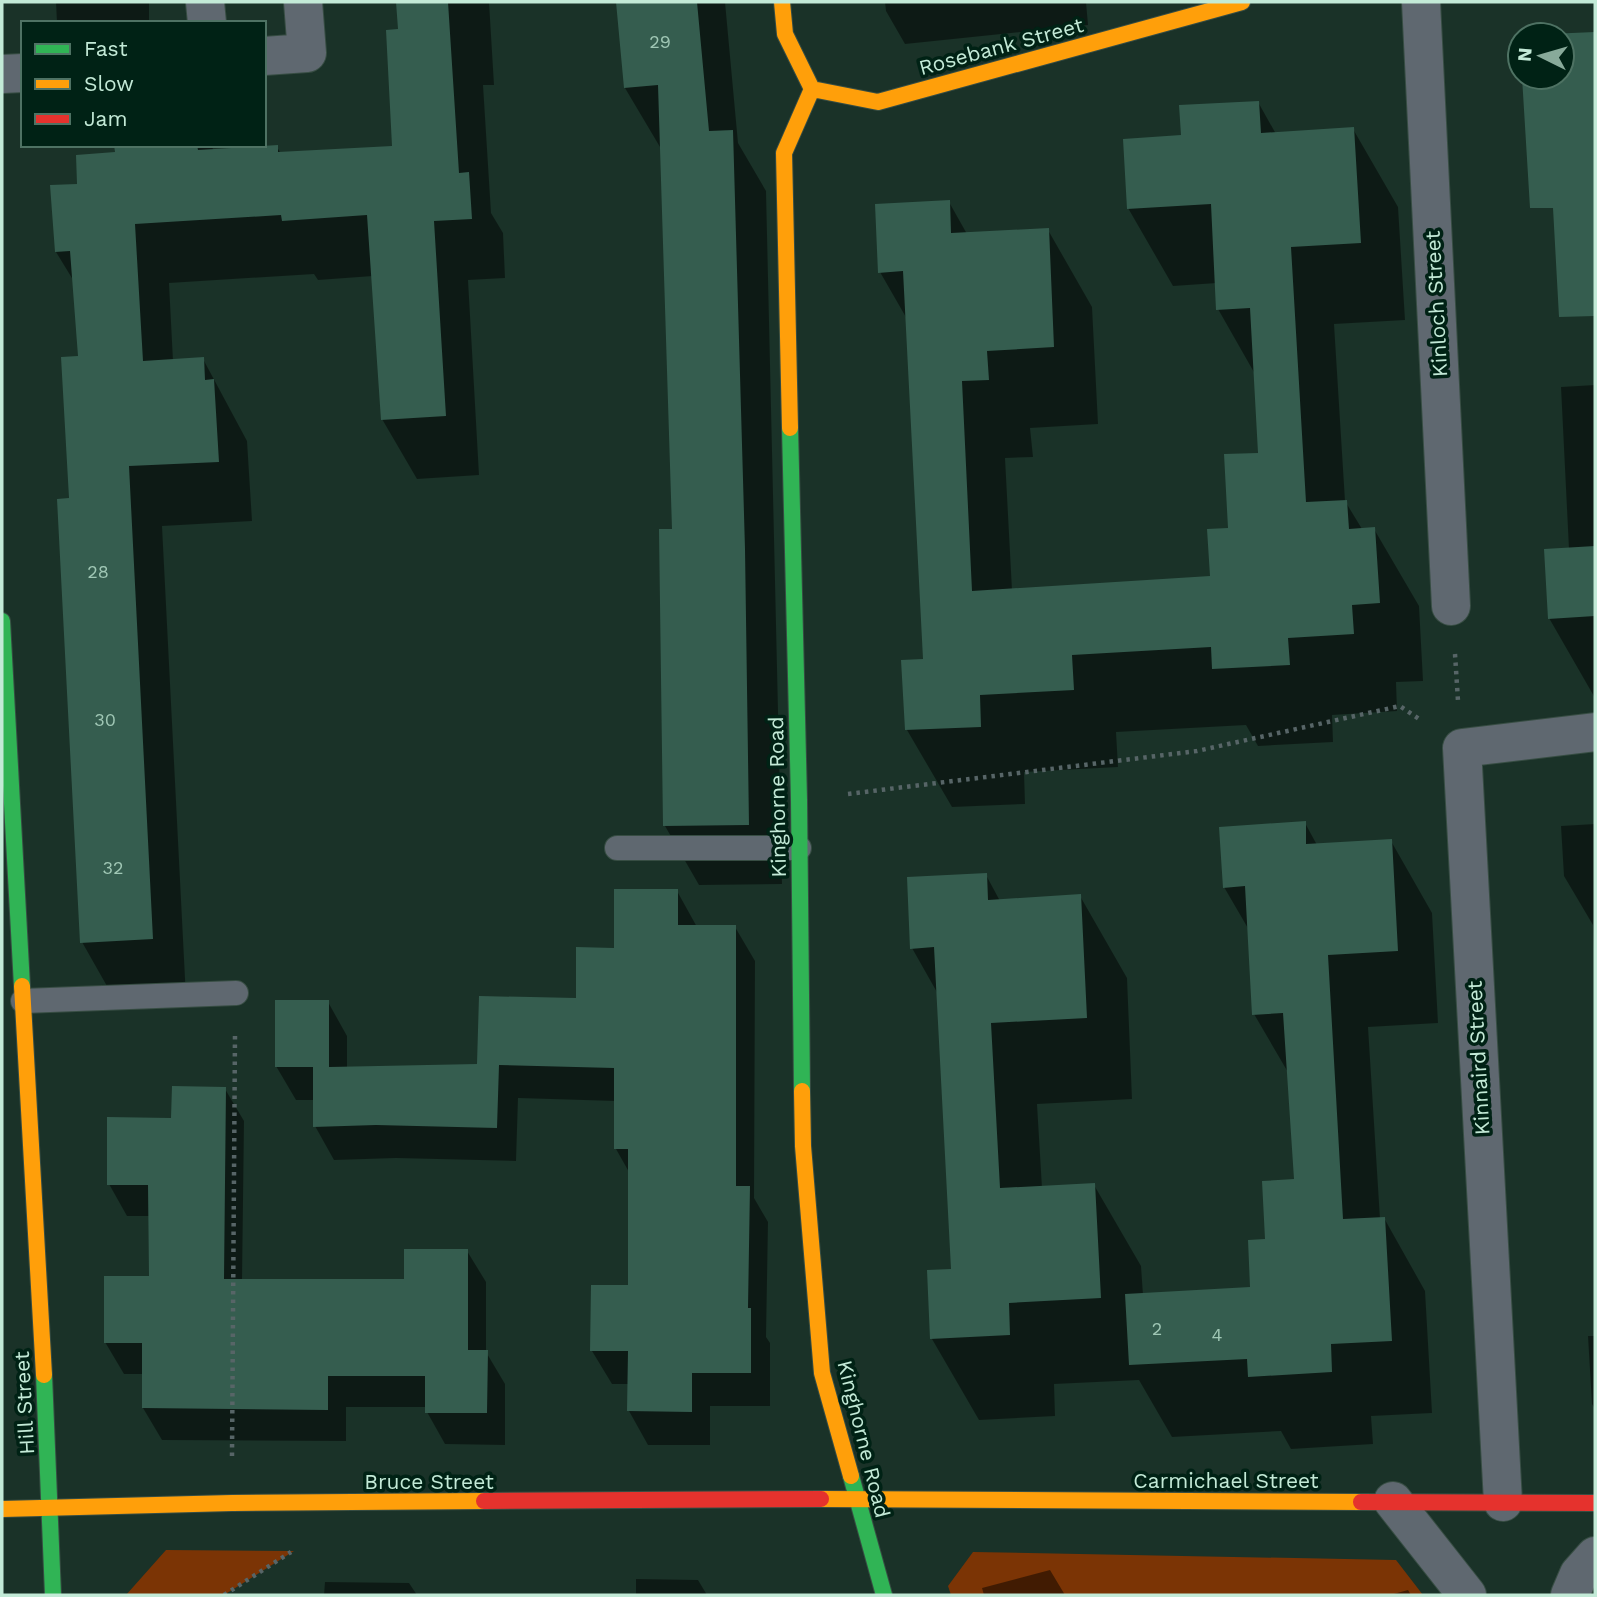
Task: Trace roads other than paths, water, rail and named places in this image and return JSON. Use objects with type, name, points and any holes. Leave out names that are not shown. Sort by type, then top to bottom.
[{"type":"street","points":[[205,2],[206,21]]},
{"type":"street","points":[[266,56],[307,53],[303,2]]},
{"type":"street","points":[[782,2],[785,34],[811,89]]},
{"type":"street","name":"Rosebank Street","points":[[811,89],[878,102],[1242,2]]},
{"type":"street","name":"Kinloch Street","points":[[1421,2],[1451,606]]},
{"type":"street","points":[[2,74],[21,73]]},
{"type":"street","name":"Kinghorne Road","points":[[811,89],[784,153],[799,800],[803,1146],[822,1373],[884,1595]]},
{"type":"street","name":"Hill Street","points":[[2,621],[51,1506],[53,1595]]},
{"type":"street","name":"Kinnaird Street","points":[[1503,1502],[1462,748],[1595,732]]},
{"type":"street","name":"Carmichael Street","points":[[856,1499],[1595,1503]]},
{"type":"street","name":"Bruce Street","points":[[2,1508],[232,1503],[856,1499]]},
{"type":"street","points":[[1393,1501],[1467,1595]]},
{"type":"street","points":[[1570,1595],[1579,1574],[1595,1556]]},
{"type":"lane","points":[[617,848],[799,848]]},
{"type":"lane","points":[[23,1001],[236,993]]}]
